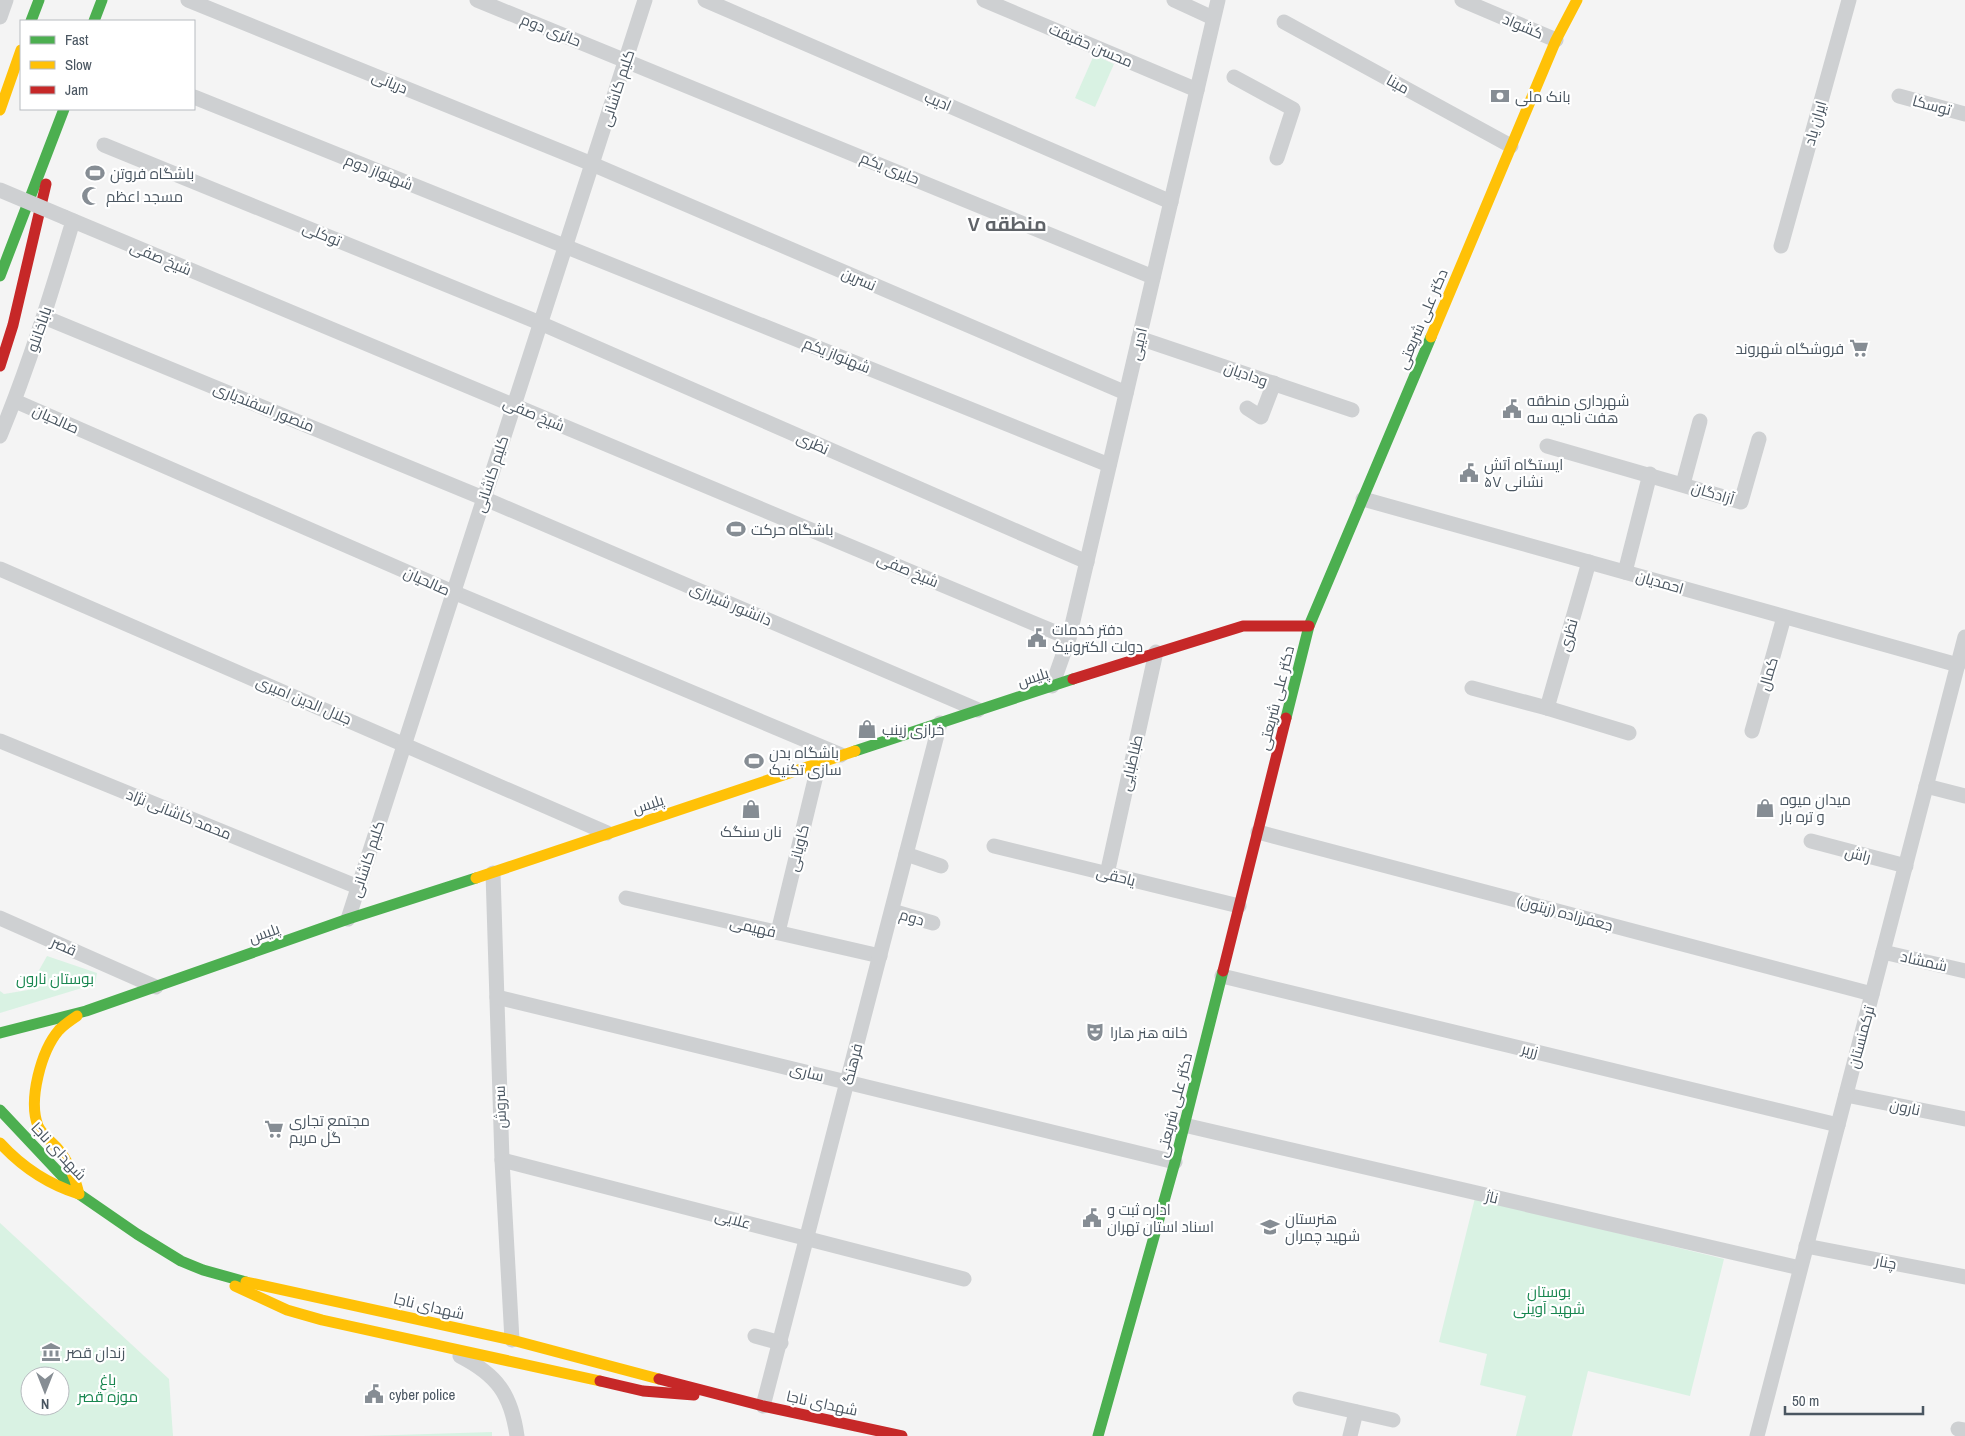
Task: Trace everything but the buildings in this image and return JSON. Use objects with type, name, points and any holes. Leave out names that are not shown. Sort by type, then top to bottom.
[{"type":"main road","points":[[32,20],[39,0]]},
{"type":"main road","points":[[94,20],[102,0]]},
{"type":"main road","name":"دکتر علی شریعتی","points":[[1098,1436],[1175,1162],[1309,626],[1556,40],[1578,0]]},
{"type":"main road","points":[[1,108],[20,53]]},
{"type":"main road","points":[[0,276],[63,113]]},
{"type":"main road","points":[[0,366],[12,325],[63,113]]},
{"type":"main road","name":"پلیس","points":[[0,1033],[86,1011],[156,988],[348,919],[493,873],[940,722],[1156,652],[1243,626],[1309,626]]},
{"type":"main road","points":[[0,1143],[10,1154],[45,1182],[60,1190],[79,1194],[71,1167],[39,1129],[34,1107],[37,1082],[48,1049],[59,1030],[86,1011]]},
{"type":"main road","name":"شهدای ناجا","points":[[0,1110],[79,1194],[144,1239],[182,1261],[203,1270],[256,1285],[512,1340],[763,1406],[902,1436]]},
{"type":"main road","points":[[203,1270],[287,1310],[322,1320],[643,1391],[737,1398]]},
{"type":"street","points":[[0,17],[6,0]]},
{"type":"street","name":"دریانی","points":[[188,0],[592,164]]},
{"type":"street","name":"حائری دوم","points":[[477,0],[626,60]]},
{"type":"street","name":"کلیم کاشانی","points":[[348,919],[645,0]]},
{"type":"street","name":"ادیب","points":[[705,0],[1171,202]]},
{"type":"street","name":"محسن حقیقت","points":[[984,0],[1197,90]]},
{"type":"street","points":[[1174,0],[1213,18]]},
{"type":"street","name":"ادیبی","points":[[1052,686],[1069,638],[1218,0]]},
{"type":"street","name":"کشواد","points":[[1462,0],[1556,40]]},
{"type":"street","name":"ایران یاد","points":[[1781,246],[1849,0]]},
{"type":"street","name":"مینا","points":[[1284,22],[1511,146]]},
{"type":"street","name":"حایری یکم","points":[[626,60],[1153,277]]},
{"type":"street","points":[[1234,77],[1293,109],[1277,158]]},
{"type":"street","name":"توسکا","points":[[1899,96],[1965,114]]},
{"type":"street","name":"شهنواز دوم","points":[[195,97],[565,246]]},
{"type":"street","name":"توکلی","points":[[104,145],[540,323]]},
{"type":"street","name":"نسرین","points":[[592,164],[1126,393]]},
{"type":"street","name":"شیخ صفی","points":[[0,190],[1069,638]]},
{"type":"street","name":"باباخانلو","points":[[0,436],[44,317],[68,219]]},
{"type":"street","name":"شهنواز یکم","points":[[565,246],[1109,465]]},
{"type":"street","name":"منصور اسفندیاری","points":[[44,317],[483,498]]},
{"type":"street","name":"نظری","points":[[540,323],[1087,562]]},
{"type":"street","name":"ودادیان","points":[[1139,338],[1352,410]]},
{"type":"street","points":[[1247,408],[1261,417],[1274,383]]},
{"type":"street","name":"صالحیان","points":[[14,401],[453,592],[841,755]]},
{"type":"street","points":[[1683,484],[1700,421]]},
{"type":"street","name":"آزادگان","points":[[1547,446],[1650,474],[1742,502],[1759,439]]},
{"type":"street","points":[[1625,572],[1650,474]]},
{"type":"street","name":"دانشور شیرازی","points":[[483,498],[978,710]]},
{"type":"street","name":"احمدیان","points":[[1363,499],[1784,617],[1959,675]]},
{"type":"street","name":"نظری","points":[[1547,708],[1589,562]]},
{"type":"street","name":"جلال الدین امیری","points":[[0,569],[607,833]]},
{"type":"street","name":"کمال","points":[[1752,731],[1784,617]]},
{"type":"street","name":"ترکمنستان","points":[[1757,1436],[1926,786],[1959,675],[1965,638]]},
{"type":"street","name":"طباطبایی","points":[[1107,874],[1156,652]]},
{"type":"street","points":[[1472,688],[1629,733]]},
{"type":"street","name":"فرهنگ","points":[[763,1406],[940,722]]},
{"type":"street","name":"محمد کاشانی نژاد","points":[[0,741],[358,887]]},
{"type":"street","name":"کاویانی","points":[[778,932],[819,763]]},
{"type":"street","points":[[1926,786],[1965,796]]},
{"type":"street","name":"جعفرزاده (زیتون)","points":[[1258,832],[1872,994]]},
{"type":"street","name":"راش","points":[[1811,842],[1906,866]]},
{"type":"street","name":"یاحقی","points":[[994,846],[1239,906]]},
{"type":"street","points":[[906,854],[940,866]]},
{"type":"street","name":"سروش","points":[[493,873],[502,1160],[512,1340]]},
{"type":"street","name":"فهیمی","points":[[626,898],[880,956]]},
{"type":"street","name":"دوم","points":[[892,911],[933,923]]},
{"type":"street","name":"قصر","points":[[0,918],[156,988]]},
{"type":"street","name":"شمشاد","points":[[1883,952],[1965,970]]},
{"type":"street","name":"زریر","points":[[1222,976],[1838,1125]]},
{"type":"street","name":"ساری","points":[[497,997],[1175,1162]]},
{"type":"street","name":"نارون","points":[[1846,1095],[1965,1119]]},
{"type":"street","name":"ناژ","points":[[1184,1125],[1800,1268]]},
{"type":"street","name":"علایی","points":[[502,1160],[964,1280]]},
{"type":"street","name":"چنار","points":[[1806,1246],[1965,1277]]},
{"type":"street","points":[[756,1336],[780,1343]]},
{"type":"street","points":[[445,1347],[481,1366],[496,1380],[508,1403],[516,1436]]},
{"type":"street","points":[[1300,1399],[1393,1420]]},
{"type":"street","points":[[1350,1436],[1356,1412]]},
{"type":"green space","points":[[1094,55],[1114,64],[1095,107],[1075,98]]},
{"type":"green space","name":"بوستان نارون","points":[[47,956],[97,973],[95,984],[0,1013],[0,991],[4,994],[28,990]]},
{"type":"green space","name":"بوستان شهید آوینی","points":[[1475,1198],[1724,1259],[1690,1396],[1588,1371],[1572,1436],[1516,1436],[1526,1396],[1480,1385],[1487,1354],[1439,1342]]},
{"type":"green space","name":"باغ موزه قصر","points":[[0,1223],[169,1379],[173,1436],[0,1436]]},
{"type":"green space","points":[[492,1432],[492,1436],[363,1436]]},
{"type":"traffic: fast","points":[[31,20],[39,0]]},
{"type":"traffic: fast","points":[[94,20],[102,0]]},
{"type":"traffic: fast","points":[[0,276],[64,110]]},
{"type":"traffic: fast","points":[[1286,718],[1309,626],[1431,337]]},
{"type":"traffic: fast","points":[[855,751],[1073,679]]},
{"type":"traffic: fast","points":[[0,1033],[86,1011],[348,919],[476,878]]},
{"type":"traffic: fast","points":[[1098,1436],[1175,1162],[1223,971]]},
{"type":"traffic: fast","points":[[0,1110],[79,1194],[137,1234],[181,1261],[203,1270],[246,1282]]},
{"type":"traffic: slow","points":[[1431,337],[1556,40],[1577,0]]},
{"type":"traffic: slow","points":[[0,110],[20,53]]},
{"type":"traffic: slow","points":[[476,878],[855,751]]},
{"type":"traffic: slow","points":[[0,1143],[17,1160],[36,1174],[56,1185],[79,1194],[65,1159],[42,1132],[35,1115],[38,1076],[47,1050],[59,1030],[77,1016]]},
{"type":"traffic: slow","points":[[246,1282],[512,1340],[659,1379]]},
{"type":"traffic: slow","points":[[235,1286],[287,1310],[322,1320],[600,1381]]},
{"type":"traffic: jam","points":[[0,366],[13,325],[46,184]]},
{"type":"traffic: jam","points":[[1073,679],[1243,626],[1309,626]]},
{"type":"traffic: jam","points":[[1223,971],[1286,718]]},
{"type":"traffic: jam","points":[[659,1379],[763,1406],[902,1436]]},
{"type":"traffic: jam","points":[[600,1381],[643,1391],[694,1395]]},
{"type":"place","name":"بانک ملی","points":[[1500,96]]},
{"type":"place","name":"باشگاه فروتن","points":[[95,173]]},
{"type":"place","name":"مسجد اعظم","points":[[91,196]]},
{"type":"place","name":"فروشگاه شهروند","points":[[1859,348]]},
{"type":"place","name":"شهرداری منطقه هفت ناحیه سه","points":[[1512,409]]},
{"type":"place","name":"ایستگاه آتش نشانی ۵۷","points":[[1469,473]]},
{"type":"place","name":"باشگاه حرکت","points":[[736,529]]},
{"type":"place","name":"دفتر خدمات دولت الکترونیک","points":[[1037,638]]},
{"type":"place","name":"خرازی زینب","points":[[867,729]]},
{"type":"place","name":"باشگاه بدن سازی تکنیک","points":[[754,761]]},
{"type":"place","name":"میدان میوه و تره بار","points":[[1765,808]]},
{"type":"place","name":"نان سنگک","points":[[751,809]]},
{"type":"place","name":"خانه هنر هارا","points":[[1095,1032]]},
{"type":"place","name":"مجتمع تجاری گل مریم","points":[[274,1129]]},
{"type":"place","name":"اداره ثبت و اسناد استان تهران","points":[[1092,1218]]},
{"type":"place","name":"هنرستان شهید چمران","points":[[1270,1227]]},
{"type":"place","name":"زندان قصر","points":[[51,1352]]},
{"type":"place","name":"cyber police","points":[[374,1394]]},
{"type":"district","name":"منطقه ۷","points":[[1007,223]]}]
